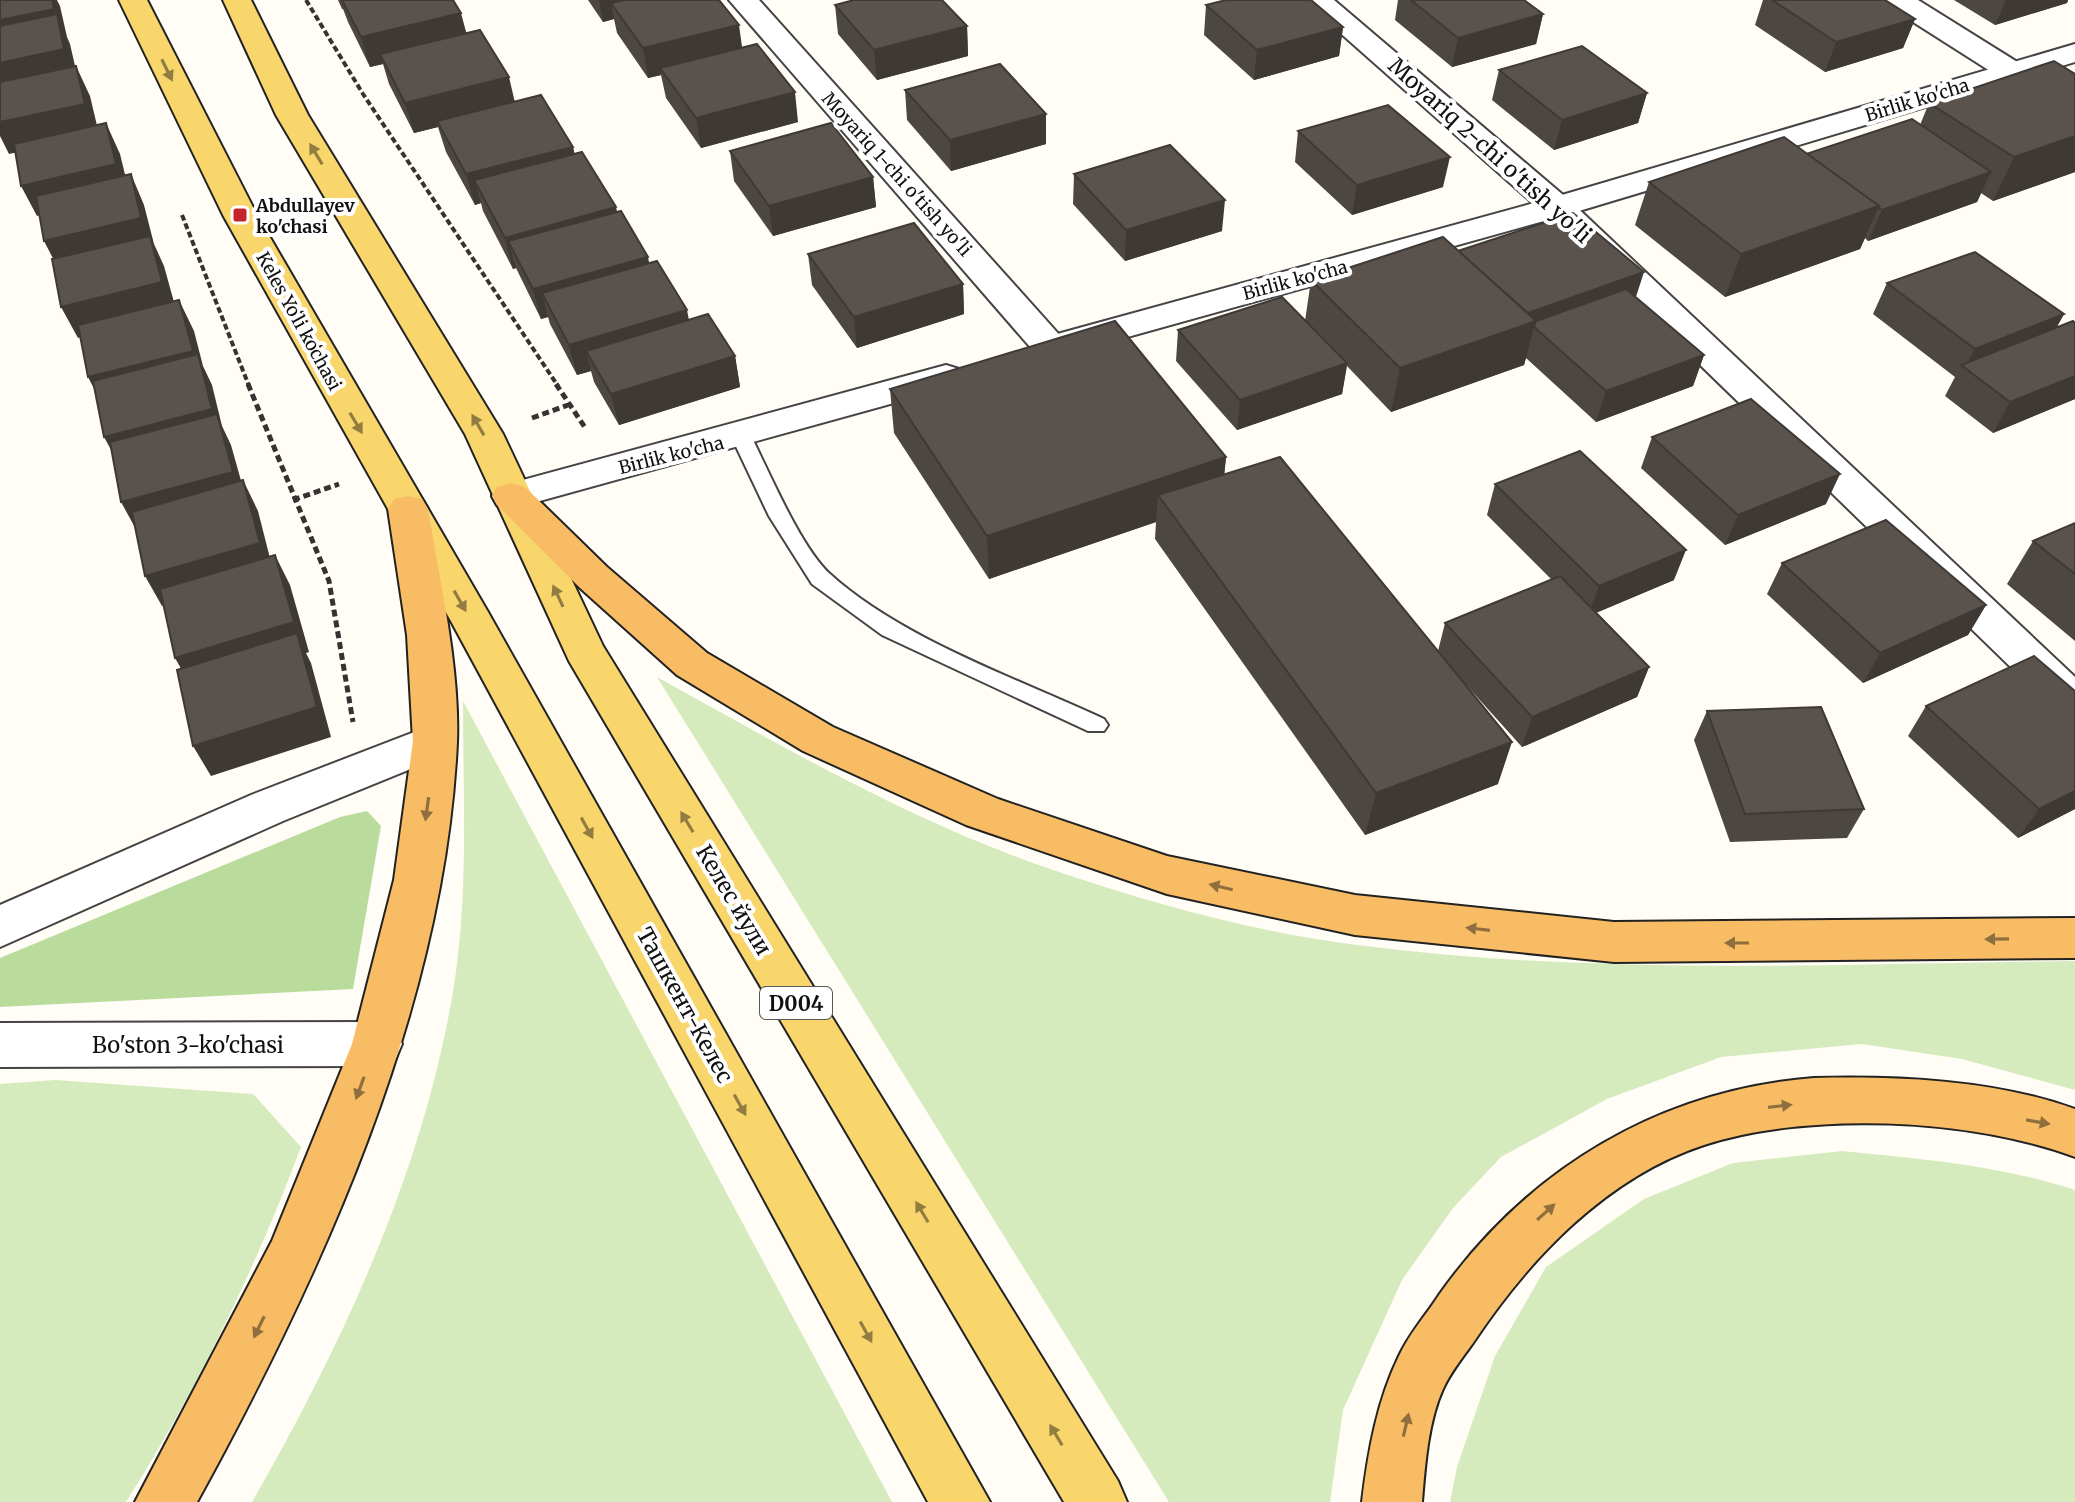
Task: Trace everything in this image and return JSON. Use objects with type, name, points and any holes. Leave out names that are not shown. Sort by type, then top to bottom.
[{"type":"highway","points":[[511,496],[593,577],[692,664],[818,739],[982,812],[1167,875],[1355,915],[1614,942],[2075,938]]},
{"type":"highway","points":[[165,1502],[214,1414],[294,1255],[377,1044],[417,880],[435,741],[428,635],[408,509]]},
{"type":"highway","points":[[1392,1502],[1395,1470],[1417,1381],[1456,1318],[1500,1258],[1549,1207],[1615,1163],[1674,1134],[1738,1111],[1806,1102],[1876,1099],[1965,1109],[2075,1133]]},
{"type":"main road","name":"Keles Yoʻli koʻchasi","points":[[133,0],[240,215],[343,401],[408,509]]},
{"type":"main road","points":[[237,0],[292,115],[484,434],[511,496]]},
{"type":"main road","name":"Келес йули","points":[[511,496],[584,650],[1097,1502]]},
{"type":"main road","name":"Ташкент-Келес","points":[[408,509],[960,1502]]},
{"type":"street","name":"Moyariq 1-chi o'tish yo'li","points":[[743,0],[1036,352]]},
{"type":"street","name":"Moyariq 2-chi o'tish yo'li","points":[[1317,0],[1557,207],[2075,703]]},
{"type":"street","points":[[1898,0],[2075,111]]},
{"type":"street","name":"Birlik ko'cha","points":[[1036,352],[1557,207],[2075,53]]},
{"type":"street","name":"Birlik ko'cha","points":[[511,496],[741,436],[977,369]]},
{"type":"street","points":[[0,927],[267,808],[435,741]]},
{"type":"street","name":"Bo'ston 3-ko'chasi","points":[[0,1045],[377,1044]]},
{"type":"lane","points":[[741,436],[780,516],[820,578],[890,629],[1096,725]]},
{"type":"path","points":[[306,0],[363,94],[568,405],[614,469]]},
{"type":"path","points":[[181,215],[293,500],[329,581],[362,771]]},
{"type":"path","points":[[530,419],[568,405]]},
{"type":"path","points":[[293,500],[340,484]]},
{"type":"green space","points":[[657,677],[852,783],[1003,852],[1130,895],[1281,933],[1447,955],[1536,961],[1716,966],[2075,961],[2075,1090],[1962,1059],[1862,1044],[1721,1057],[1607,1099],[1501,1157],[1453,1208],[1402,1280],[1343,1410],[1330,1502],[1169,1502]]},
{"type":"green space","points":[[463,701],[892,1502],[252,1502],[317,1381],[375,1256],[400,1191],[439,1060],[453,992],[461,920]]},
{"type":"green space","points":[[367,811],[381,826],[353,989],[0,1007],[0,958],[340,817]]},
{"type":"green space","points":[[55,1080],[253,1094],[301,1147],[264,1239],[222,1329],[176,1417],[126,1502],[0,1502],[0,1084]]},
{"type":"green space","points":[[1842,1151],[1989,1169],[2075,1190],[2075,1502],[1450,1502],[1457,1467],[1495,1356],[1546,1267],[1644,1199],[1733,1163]]},
{"type":"building","points":[[0,0],[52,0],[54,9],[0,20]]},
{"type":"building","points":[[342,0],[453,0],[461,13],[361,37]]},
{"type":"building","points":[[624,0],[719,0],[739,25],[643,48],[611,3]]},
{"type":"building","points":[[854,0],[942,0],[967,26],[874,50],[835,5]]},
{"type":"building","points":[[1226,0],[1311,0],[1343,27],[1257,50],[1206,5]]},
{"type":"building","points":[[1411,0],[1524,0],[1543,14],[1458,38]]},
{"type":"building","points":[[1772,0],[1885,0],[1915,19],[1836,42]]},
{"type":"building","points":[[57,14],[64,49],[0,63],[0,26]]},
{"type":"building","points":[[480,30],[509,77],[405,103],[380,54]]},
{"type":"building","points":[[757,44],[795,92],[696,118],[660,68]]},
{"type":"building","points":[[1582,46],[1647,93],[1562,120],[1499,70]]},
{"type":"building","points":[[2054,61],[2075,74],[2075,136],[2014,157],[1929,103]]},
{"type":"building","points":[[1000,64],[1046,114],[950,140],[905,90]]},
{"type":"building","points":[[76,66],[85,104],[0,122],[0,82]]},
{"type":"building","points":[[541,95],[573,147],[466,174],[437,121]]},
{"type":"building","points":[[1388,105],[1450,157],[1357,185],[1298,131]]},
{"type":"building","points":[[1912,119],[1991,172],[1882,210],[1806,154]]},
{"type":"building","points":[[106,123],[116,164],[21,186],[14,144]]},
{"type":"building","points":[[831,123],[873,177],[769,206],[730,151]]},
{"type":"building","points":[[1784,137],[1879,206],[1741,254],[1649,182]]},
{"type":"building","points":[[1170,145],[1225,200],[1126,230],[1074,174]]},
{"type":"building","points":[[582,152],[616,207],[505,238],[474,180]]},
{"type":"building","points":[[131,174],[141,218],[44,241],[36,196]]},
{"type":"building","points":[[621,211],[648,257],[533,289],[508,241]]},
{"type":"building","points":[[1573,213],[1644,272],[1528,313],[1458,251]]},
{"type":"building","points":[[914,223],[963,284],[854,317],[808,254]]},
{"type":"building","points":[[150,236],[162,282],[61,307],[52,259]]},
{"type":"building","points":[[1443,237],[1536,321],[1400,368],[1311,280]]},
{"type":"building","points":[[1975,252],[2064,314],[1975,349],[1887,283]]},
{"type":"building","points":[[657,261],[687,310],[569,345],[542,293]]},
{"type":"building","points":[[1626,289],[1704,355],[1606,391],[1534,327],[1536,321]]},
{"type":"building","points":[[1282,297],[1347,363],[1240,400],[1178,330]]},
{"type":"building","points":[[179,300],[193,351],[88,377],[78,325]]},
{"type":"building","points":[[708,314],[735,356],[611,394],[586,351]]},
{"type":"building","points":[[1115,321],[1226,457],[987,536],[890,389]]},
{"type":"building","points":[[2073,321],[2075,376],[2010,402],[1961,365]]},
{"type":"building","points":[[198,354],[212,409],[104,437],[93,381]]},
{"type":"building","points":[[1751,399],[1840,474],[1738,515],[1652,437]]},
{"type":"building","points":[[217,414],[233,472],[121,502],[110,442]]},
{"type":"building","points":[[1580,451],[1686,550],[1599,586],[1495,484]]},
{"type":"building","points":[[1280,457],[1512,742],[1376,793],[1158,495]]},
{"type":"building","points":[[243,480],[260,543],[145,576],[132,512]]},
{"type":"building","points":[[1886,520],[1986,605],[1880,653],[1782,563]]},
{"type":"building","points":[[2075,523],[2075,574],[2033,541]]},
{"type":"building","points":[[275,555],[294,622],[175,658],[160,589]]},
{"type":"building","points":[[1560,576],[1649,667],[1532,717],[1445,623]]},
{"type":"building","points":[[297,633],[317,707],[193,746],[177,670]]},
{"type":"building","points":[[2034,656],[2075,691],[2075,791],[2039,809],[1926,706]]},
{"type":"building","points":[[1821,707],[1864,809],[1745,814],[1707,711]]},
{"type":"place","name":"Abdullayev ko'chasi","points":[[240,215]]}]
